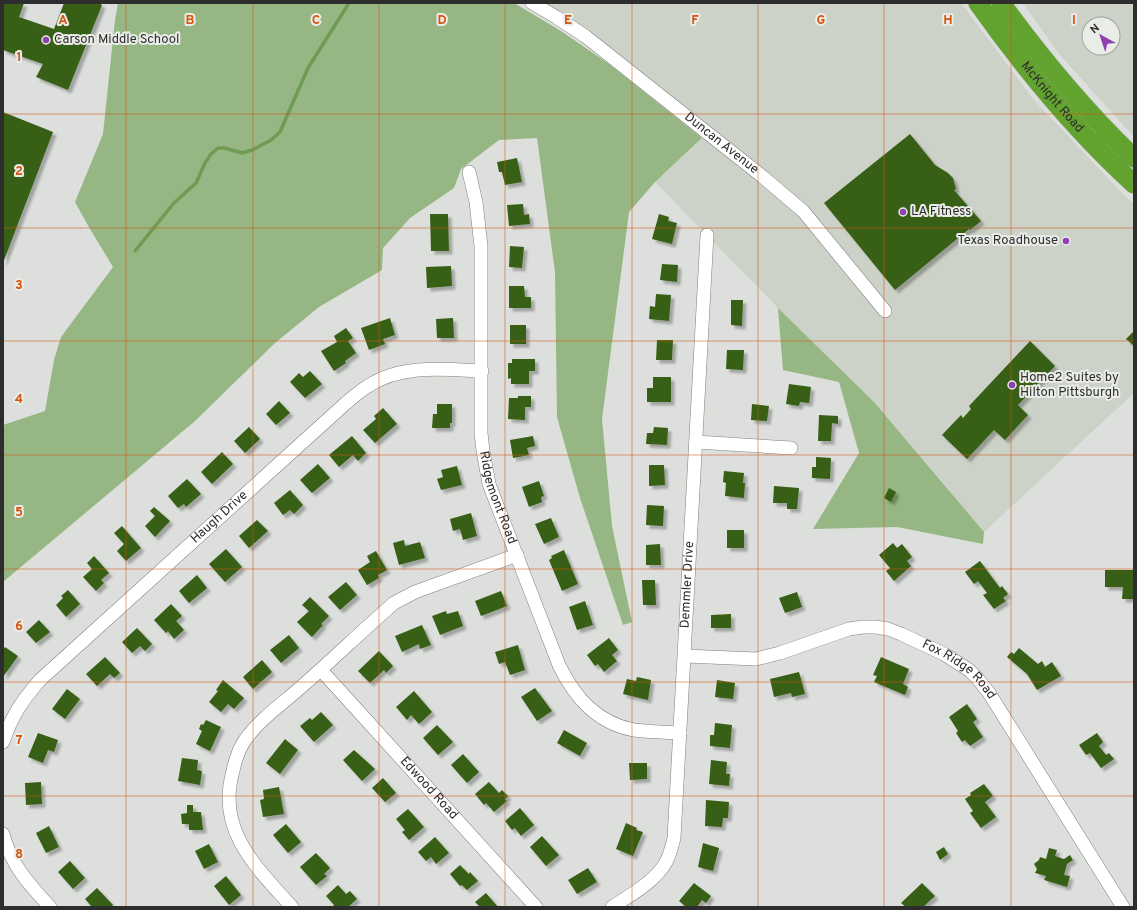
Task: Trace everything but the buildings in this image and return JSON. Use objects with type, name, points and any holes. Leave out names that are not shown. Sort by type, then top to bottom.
[{"type":"highway","name":"McKnight Road","points":[[978,3],[1019,59],[1067,116],[1134,184]]},
{"type":"highway","name":"McKnight Road","points":[[1001,3],[1034,48],[1072,92],[1134,158]]},
{"type":"street","name":"Duncan Avenue","points":[[532,3],[565,23],[590,41],[763,177],[803,211],[885,311]]},
{"type":"street","name":"Ridgemont Road","points":[[469,172],[476,202],[481,246],[481,433],[489,484],[559,665],[567,682],[583,702],[598,714],[622,727],[647,731],[680,732]]},
{"type":"street","name":"Demmler Drive","points":[[612,907],[635,892],[657,874],[666,863],[676,826],[707,235]]},
{"type":"street","name":"Haugh Drive","points":[[3,742],[12,717],[24,699],[40,680],[368,385],[403,372],[432,369],[482,371]]},
{"type":"street","points":[[696,442],[791,448]]},
{"type":"street","points":[[292,907],[255,866],[241,844],[231,816],[229,784],[235,761],[244,741],[263,721],[394,603],[415,592],[517,555]]},
{"type":"street","name":"Fox Ridge Road","points":[[685,656],[756,659],[863,627],[888,629],[944,654],[969,670],[989,693],[1123,907]]},
{"type":"street","name":"Edwood Road","points":[[321,670],[536,907]]},
{"type":"street","points":[[3,834],[16,866],[25,879],[50,907]]},
{"type":"shaded area","points":[[532,3],[961,3],[1034,100],[1134,204],[1134,393],[984,532],[874,402],[778,308],[655,182],[707,134]]},
{"type":"shaded area","points":[[1023,3],[1134,3],[1134,137],[1059,54]]},
{"type":"green space","points":[[118,3],[514,3],[561,31],[609,64],[702,138],[655,182],[629,212],[602,419],[612,526],[632,622],[623,625],[580,498],[557,417],[555,272],[537,138],[499,140],[461,169],[454,188],[410,218],[383,248],[382,270],[319,307],[275,343],[195,421],[3,582],[3,425],[45,411],[54,360],[61,337],[113,267],[75,202],[103,134]]},
{"type":"green space","points":[[778,308],[874,402],[984,532],[983,544],[897,527],[813,529],[859,453],[839,382],[783,370]]},
{"type":"waterway","points":[[135,251],[174,203],[196,183],[205,163],[211,154],[218,148],[225,148],[242,153],[252,150],[271,140],[280,132],[308,68],[349,3]]},
{"type":"place","name":"Carson Middle School","points":[[46,40]]},
{"type":"place","name":"LA Fitness","points":[[903,212]]},
{"type":"place","name":"Texas Roadhouse","points":[[1066,241]]},
{"type":"place","name":"Home2 Suites by Hilton Pittsburgh","points":[[1012,385]]}]
